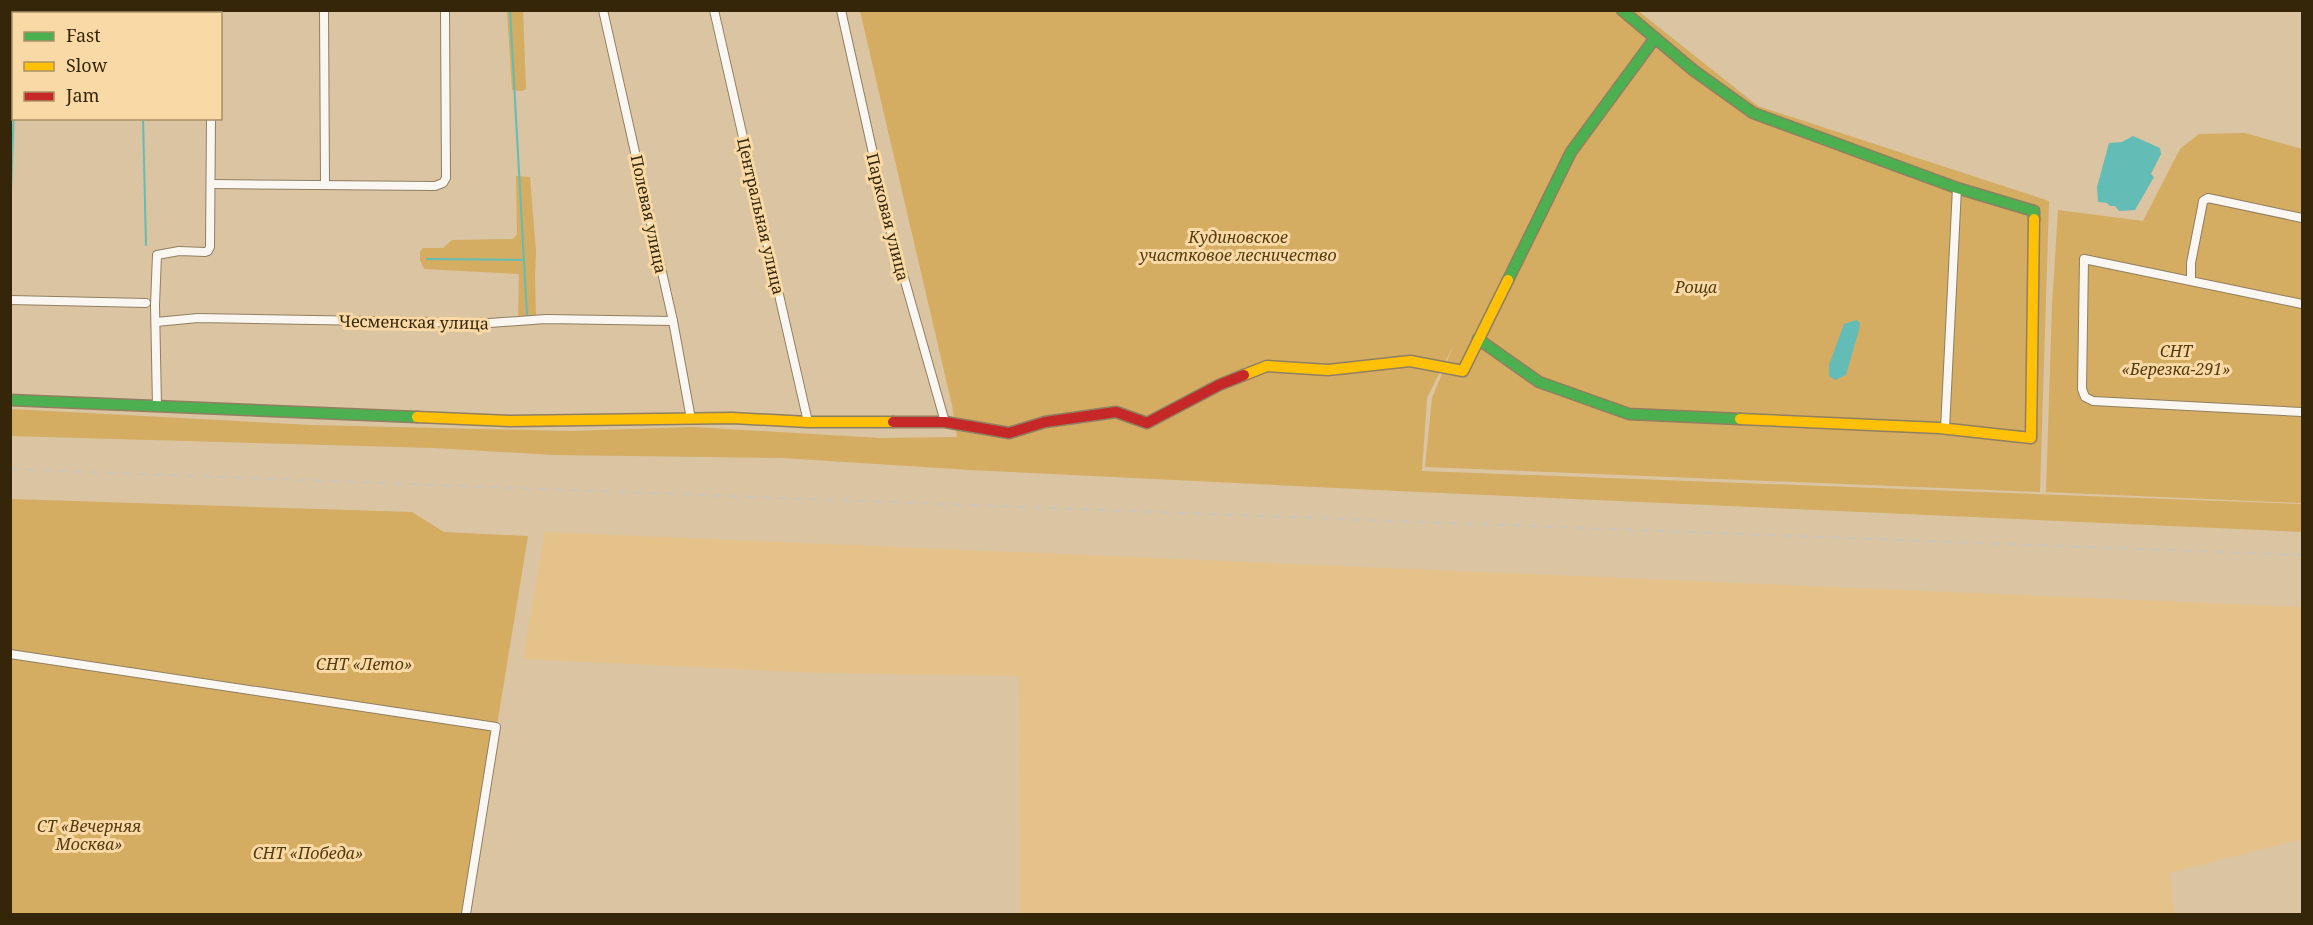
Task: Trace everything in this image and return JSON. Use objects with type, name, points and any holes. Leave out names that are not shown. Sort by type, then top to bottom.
[{"type":"street","points":[[324,10],[325,184]]},
{"type":"street","points":[[211,184],[435,186],[443,183],[446,178],[445,10]]},
{"type":"street","name":"Полевая улица","points":[[603,10],[673,321],[691,419]]},
{"type":"street","name":"Центральная улица","points":[[714,10],[808,422]]},
{"type":"street","name":"Парковая улица","points":[[841,10],[889,225],[945,422]]},
{"type":"street","points":[[1478,339],[1539,382],[1629,414],[1945,429],[2031,438],[2034,211],[1957,188],[1753,112],[1693,70],[1622,10]]},
{"type":"street","points":[[10,400],[510,421],[732,418],[808,422],[945,422],[1009,433],[1046,422],[1116,412],[1148,423],[1219,385],[1267,366],[1328,370],[1410,361],[1463,371],[1571,152],[1656,38]]},
{"type":"street","points":[[157,406],[157,255],[179,251],[208,252],[210,247],[211,120]]},
{"type":"street","points":[[1945,429],[1957,188]]},
{"type":"street","points":[[2191,280],[2191,262],[2202,207],[2208,198],[2302,218]]},
{"type":"street","points":[[2302,304],[2084,259],[2082,389],[2085,397],[2093,401],[2302,412]]},
{"type":"street","points":[[10,300],[146,303]]},
{"type":"street","name":"Чесменская улица","points":[[156,322],[198,318],[489,323],[546,319],[673,321]]},
{"type":"street","points":[[10,654],[495,727],[466,915]]},
{"type":"shaded area","points":[[545,532],[2302,607],[2302,839],[2170,873],[2174,914],[1020,913],[1019,676],[822,673],[523,659]]},
{"type":"green space","points":[[1637,10],[1758,106],[2049,201],[2040,492],[1425,467],[1432,398],[1454,344],[1427,398],[1422,471],[2302,504],[2302,532],[1419,492],[970,470],[783,458],[555,455],[434,448],[11,436],[11,409],[310,425],[569,431],[693,427],[880,438],[957,437],[952,405],[860,11]]},
{"type":"green space","points":[[507,11],[523,11],[526,89],[522,91],[512,90]]},
{"type":"green space","name":"СНТ «Березка-291»","points":[[2245,133],[2302,149],[2302,503],[2046,492],[2052,306],[2058,210],[2143,221],[2180,149],[2199,134]]},
{"type":"green space","points":[[516,176],[530,177],[536,251],[536,315],[533,318],[518,319],[519,274],[424,269],[420,260],[420,252],[423,248],[443,248],[452,240],[513,239],[517,234]]},
{"type":"green space","name":"СНТ «Лето»","points":[[11,499],[412,512],[444,532],[528,536],[466,914],[11,914]]},
{"type":"water","points":[[2133,136],[2160,148],[2161,154],[2151,174],[2154,177],[2135,210],[2119,211],[2115,206],[2098,202],[2097,187],[2109,143],[2122,142]]},
{"type":"water","points":[[1856,320],[1860,323],[1859,330],[1846,375],[1835,380],[1829,376],[1829,365],[1844,324]]},
{"type":"waterway","points":[[510,10],[527,315]]},
{"type":"waterway","points":[[11,192],[14,120]]},
{"type":"waterway","points":[[143,120],[146,245]]},
{"type":"waterway","points":[[427,259],[523,260]]},
{"type":"railway","points":[[10,469],[2302,555]]},
{"type":"traffic: fast","points":[[1622,10],[1693,70],[1753,113],[1957,188],[2034,211],[2034,219]]},
{"type":"traffic: fast","points":[[1508,280],[1571,152],[1655,38]]},
{"type":"traffic: fast","points":[[1478,339],[1539,382],[1629,414],[1740,419]]},
{"type":"traffic: fast","points":[[10,400],[417,417]]},
{"type":"traffic: slow","points":[[1740,419],[1939,428],[2031,438],[2034,219]]},
{"type":"traffic: slow","points":[[1244,375],[1267,366],[1328,370],[1410,361],[1463,371],[1508,280]]},
{"type":"traffic: slow","points":[[417,417],[510,421],[732,418],[808,422],[893,422]]},
{"type":"traffic: jam","points":[[893,422],[945,422],[1009,433],[1045,422],[1116,412],[1147,423],[1219,385],[1244,375]]},
{"type":"park label","name":"Кудиновское участковое лесничество","points":[[1238,246]]},
{"type":"park label","name":"Роща","points":[[1696,287]]},
{"type":"park label","name":"СТ «Вечерняя Москва»","points":[[89,835]]},
{"type":"park label","name":"СНТ «Победа»","points":[[308,853]]}]
